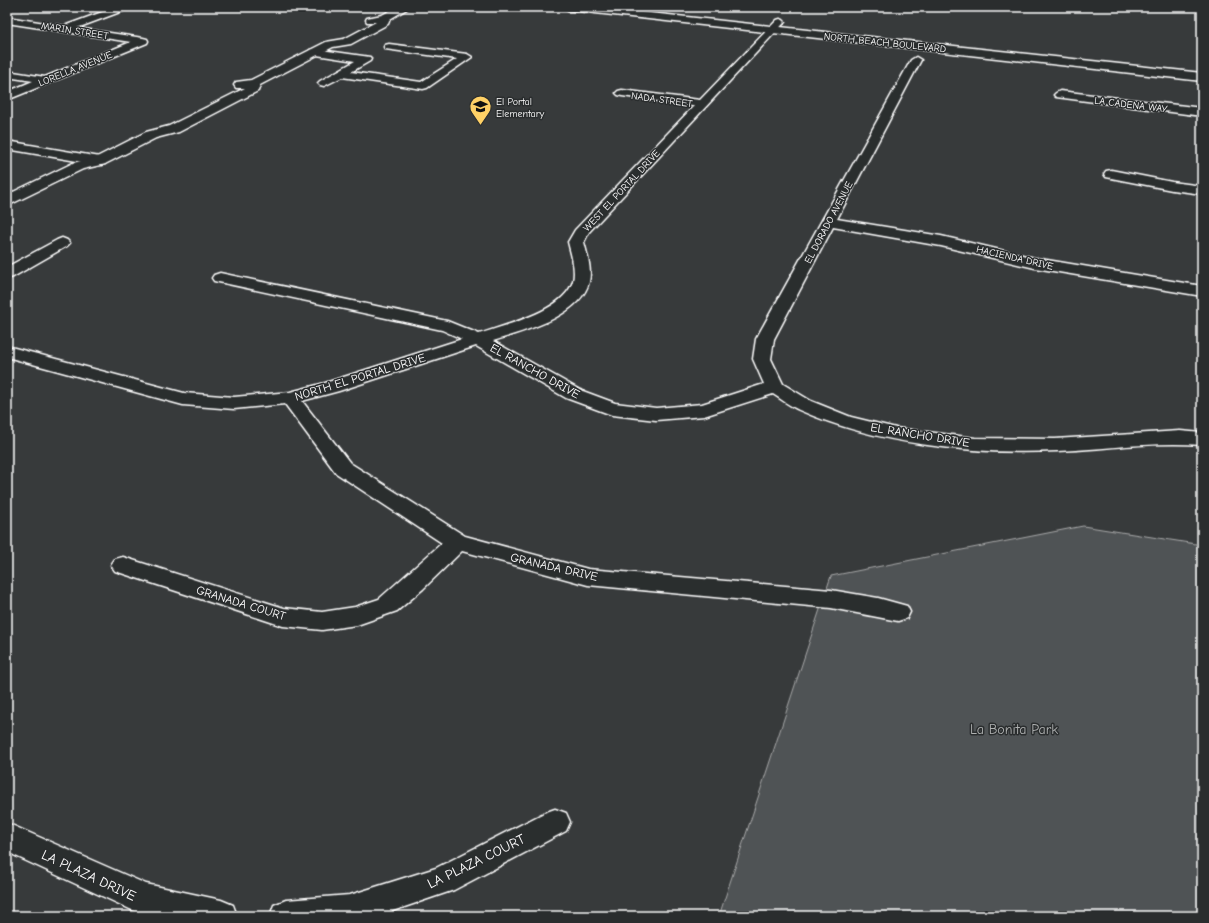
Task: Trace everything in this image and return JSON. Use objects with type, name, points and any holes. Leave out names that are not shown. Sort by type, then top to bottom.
[{"type":"main road","points":[[7,201],[78,166],[100,161],[151,135],[174,129],[254,88],[254,83],[314,52],[330,44],[346,42],[384,22],[385,17],[405,7]]},
{"type":"main road","name":"NORTH BEACH BOULEVARD","points":[[568,7],[1202,68]]},
{"type":"main road","name":"NORTH BEACH BOULEVARD","points":[[642,7],[776,26],[1202,77]]},
{"type":"main road","points":[[7,214],[94,169],[100,161]]},
{"type":"street","points":[[67,28],[125,7]]},
{"type":"street","name":"MARIN STREET","points":[[7,20],[67,28],[142,41]]},
{"type":"street","name":"WEST EL PORTAL DRIVE","points":[[478,340],[524,325],[551,313],[571,299],[581,282],[581,266],[576,242],[583,230],[776,26]]},
{"type":"street","points":[[324,83],[404,39]]},
{"type":"street","name":"LORELLA AVENUE","points":[[7,96],[142,41]]},
{"type":"street","points":[[389,47],[471,54],[410,94]]},
{"type":"street","points":[[314,52],[366,60]]},
{"type":"street","name":"EL DORADO AVENUE","points":[[775,387],[762,359],[765,339],[916,60]]},
{"type":"street","points":[[7,74],[45,80]]},
{"type":"street","points":[[341,74],[423,86]]},
{"type":"street","name":"NADA STREET","points":[[622,93],[703,104]]},
{"type":"street","name":"LA CADENA WAY","points":[[1060,95],[1202,112]]},
{"type":"street","points":[[7,145],[100,161]]},
{"type":"street","points":[[1111,174],[1202,190]]},
{"type":"street","name":"HACIENDA DRIVE","points":[[828,222],[941,241],[1049,265],[1202,292]]},
{"type":"street","points":[[7,274],[62,243]]},
{"type":"street","name":"EL RANCHO DRIVE","points":[[220,278],[447,326],[478,340],[573,394],[612,409],[656,414],[704,410],[775,387],[804,405],[844,421],[896,434],[976,444],[1055,445],[1180,437],[1202,439]]},
{"type":"street","name":"NORTH EL PORTAL DRIVE","points":[[7,352],[183,399],[234,403],[290,398],[332,387],[478,340]]},
{"type":"street","name":"GRANADA DRIVE","points":[[290,398],[343,468],[457,542],[588,577],[831,599],[898,612]]},
{"type":"street","name":"GRANADA COURT","points":[[123,565],[283,617],[322,620],[357,616],[388,604],[414,584],[457,542]]},
{"type":"street","name":"LA PLAZA COURT","points":[[352,913],[443,880],[555,822]]},
{"type":"street","name":"LA PLAZA DRIVE","points":[[7,837],[143,899],[221,916]]},
{"type":"street","points":[[286,916],[352,913]]},
{"type":"green space","name":"La Bonita Park","points":[[1083,526],[1202,545],[1202,916],[719,916],[831,576]]},
{"type":"place","name":"El Portal Elementary","points":[[481,126]]}]
